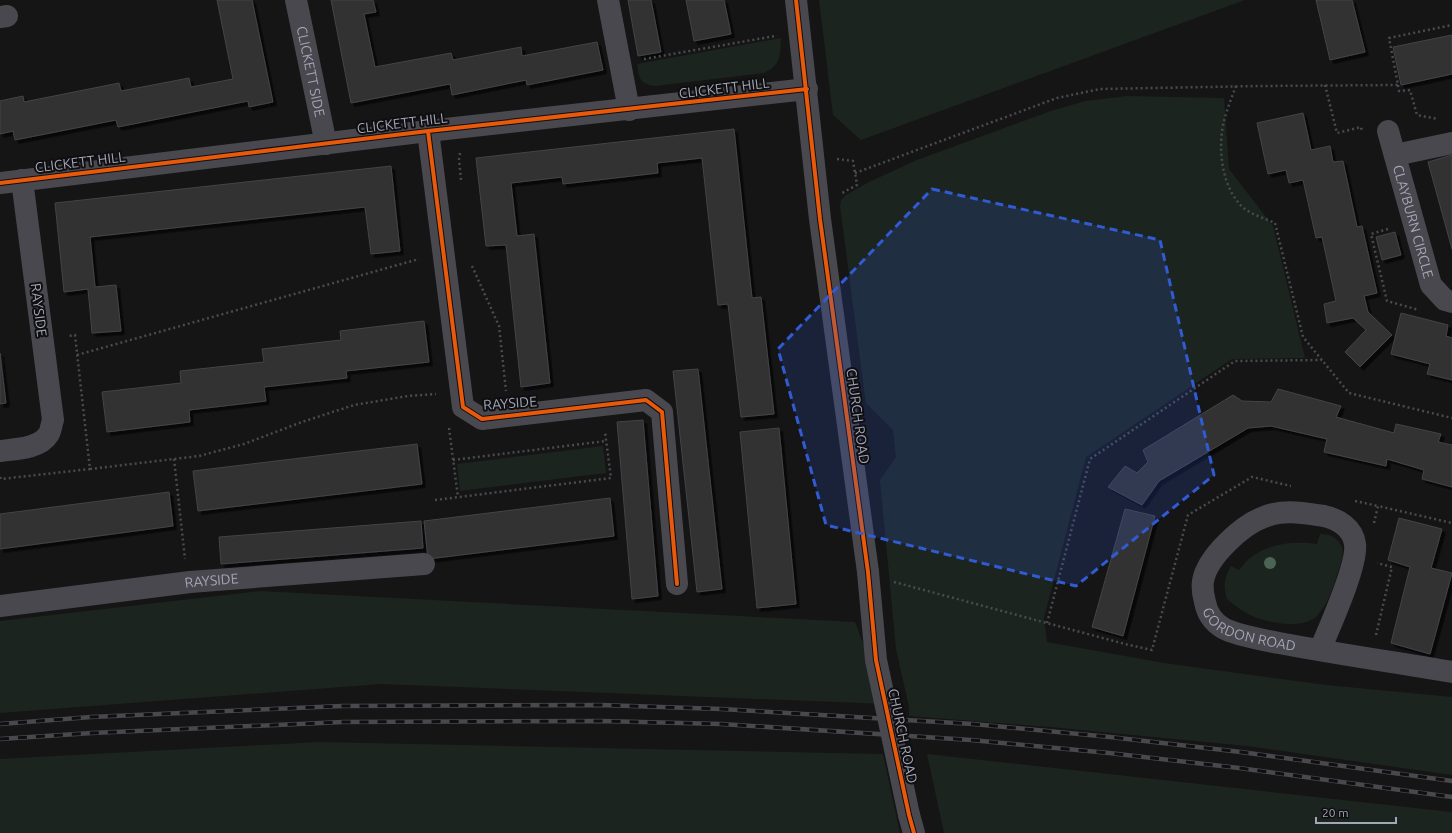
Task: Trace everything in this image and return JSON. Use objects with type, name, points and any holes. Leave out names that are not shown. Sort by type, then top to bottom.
[{"type":"street","name":"CLICKETT SIDE","points":[[296,0],[326,144]]},
{"type":"street","points":[[608,0],[629,110]]},
{"type":"street","name":"CHURCH ROAD","points":[[796,0],[820,219],[868,572],[876,660],[911,824]]},
{"type":"street","name":"CLICKETT HILL","points":[[0,183],[428,131],[629,110],[806,89]]},
{"type":"street","name":"RAYSIDE","points":[[428,131],[463,407],[482,419],[646,400],[662,412],[677,584]]},
{"type":"street","name":"CLAYBURN CIRCLE","points":[[1388,131],[1432,285],[1445,300],[1452,302]]},
{"type":"street","points":[[1395,155],[1452,144]]},
{"type":"street","name":"RAYSIDE","points":[[0,451],[26,448],[41,441],[48,435],[53,420],[22,180]]},
{"type":"street","name":"GORDON ROAD","points":[[1320,650],[1345,588],[1353,561],[1356,544],[1352,534],[1343,524],[1329,518],[1306,513],[1275,513],[1262,517],[1239,531],[1222,548],[1209,566],[1203,580],[1203,594],[1206,608],[1213,620],[1224,629],[1254,638],[1320,650],[1452,672]]},
{"type":"street","name":"RAYSIDE","points":[[0,606],[190,582],[424,564]]},
{"type":"path","points":[[1445,121],[1417,115],[1410,90],[1399,91],[1389,38],[1452,25]]},
{"type":"path","points":[[641,60],[778,35]]},
{"type":"path","points":[[1325,85],[1337,133],[1361,127],[1363,134]]},
{"type":"path","points":[[855,173],[1057,98],[1100,89],[1398,85]]},
{"type":"path","points":[[1236,86],[1224,122],[1222,145],[1223,167],[1228,187],[1235,199],[1246,209],[1275,223],[1303,337],[1349,393],[1452,418]]},
{"type":"path","points":[[461,148],[459,159],[462,182]]},
{"type":"path","points":[[1387,222],[1389,230],[1371,234],[1387,301],[1421,310]]},
{"type":"path","points":[[77,355],[420,259]]},
{"type":"path","points":[[471,265],[499,326],[507,395]]},
{"type":"path","points":[[60,336],[75,335],[90,469]]},
{"type":"path","points":[[1047,623],[1090,459],[1236,361],[1322,360]]},
{"type":"path","points":[[0,477],[90,469],[199,456],[244,444],[302,422],[354,405],[408,396],[437,394]]},
{"type":"path","points":[[448,423],[458,497]]},
{"type":"path","points":[[435,500],[610,478],[605,432]]},
{"type":"path","points":[[453,460],[606,441]]},
{"type":"path","points":[[174,459],[186,564]]},
{"type":"path","points":[[890,581],[1152,650],[1188,515],[1252,477],[1296,487]]},
{"type":"path","points":[[1348,499],[1452,523]]},
{"type":"path","points":[[1372,529],[1378,506]]},
{"type":"path","points":[[1372,562],[1392,567],[1375,637]]},
{"type":"highlighted area","points":[[932,189],[1160,240],[1214,475],[1076,586],[826,525],[778,349]]},
{"type":"shaded area","points":[[819,0],[1245,0],[861,140],[833,115]]},
{"type":"shaded area","points":[[781,38],[779,59],[770,70],[764,73],[655,86],[643,82],[638,73],[637,64]]},
{"type":"shaded area","points":[[1127,96],[1224,98],[1229,169],[1273,226],[1305,358],[1232,359],[1086,457],[1044,618],[1047,642],[1164,663],[1326,685],[1452,697],[1452,775],[1247,746],[1050,727],[909,716],[909,707],[896,649],[880,480],[896,457],[893,430],[866,403],[840,206],[841,200],[846,195],[869,182],[917,160],[1051,111],[1085,101]]},
{"type":"shaded area","points":[[603,446],[606,473],[460,491],[457,464]]},
{"type":"shaded area","points":[[1320,534],[1330,535],[1335,538],[1341,545],[1343,553],[1331,593],[1324,607],[1317,616],[1303,623],[1275,623],[1250,615],[1227,599],[1225,582],[1231,566],[1239,570],[1257,553],[1273,546],[1291,543],[1317,544]]},
{"type":"shaded area","points":[[260,591],[855,622],[886,704],[381,684],[0,713],[0,621]]},
{"type":"shaded area","points":[[319,742],[883,754],[900,833],[0,833],[0,759]]},
{"type":"shaded area","points":[[927,754],[1452,812],[1452,833],[944,833]]},
{"type":"building","points":[[217,0],[252,0],[273,102],[249,107],[248,101],[118,127],[116,120],[15,140],[13,131],[0,134],[0,101],[23,96],[24,102],[119,83],[121,91],[189,78],[191,87],[233,79]]},
{"type":"building","points":[[331,0],[373,0],[376,12],[364,14],[375,67],[451,53],[453,60],[521,47],[522,56],[597,42],[603,70],[527,85],[526,80],[452,95],[450,84],[351,103]]},
{"type":"building","points":[[628,0],[651,0],[661,52],[638,56]]},
{"type":"building","points":[[686,0],[724,0],[731,34],[694,41]]},
{"type":"building","points":[[1316,0],[1352,0],[1365,52],[1330,60]]},
{"type":"building","points":[[1452,35],[1452,74],[1401,85],[1393,47]]},
{"type":"building","points":[[1303,113],[1311,150],[1330,146],[1333,162],[1343,161],[1357,227],[1362,226],[1377,293],[1364,296],[1368,312],[1392,335],[1360,367],[1345,352],[1366,330],[1353,318],[1327,323],[1324,304],[1336,301],[1322,237],[1316,238],[1303,180],[1289,183],[1286,170],[1268,174],[1257,123]]},
{"type":"building","points":[[734,129],[752,298],[761,297],[774,414],[741,417],[728,304],[718,305],[702,158],[657,163],[658,173],[563,184],[562,177],[511,183],[517,236],[534,234],[550,383],[521,387],[506,245],[486,246],[476,158]]},
{"type":"building","points":[[1452,155],[1452,249],[1428,162]]},
{"type":"building","points":[[391,166],[400,251],[371,254],[365,207],[90,237],[95,287],[116,285],[121,331],[92,333],[88,289],[64,292],[55,203]]},
{"type":"building","points":[[1395,232],[1401,255],[1382,260],[1376,237]]},
{"type":"building","points":[[1401,313],[1448,325],[1446,336],[1452,338],[1452,380],[1427,374],[1430,364],[1391,354]]},
{"type":"building","points":[[424,321],[429,362],[346,371],[347,378],[264,387],[266,401],[189,410],[190,422],[107,432],[102,392],[181,383],[180,371],[264,362],[262,349],[341,340],[340,331]]},
{"type":"building","points":[[0,353],[6,403],[0,404]]},
{"type":"building","points":[[698,369],[722,589],[697,592],[673,371]]},
{"type":"building","points":[[1278,389],[1341,406],[1336,417],[1394,433],[1396,424],[1441,434],[1438,442],[1452,445],[1452,487],[1422,479],[1424,470],[1387,459],[1386,466],[1324,452],[1327,439],[1271,426],[1248,428],[1159,481],[1142,505],[1108,487],[1125,466],[1137,473],[1148,462],[1143,450],[1233,395],[1242,401],[1271,402]]},
{"type":"building","points":[[643,420],[658,596],[632,599],[617,422]]},
{"type":"building","points":[[779,428],[796,604],[757,608],[740,432]]},
{"type":"building","points":[[417,444],[422,484],[198,511],[193,471]]},
{"type":"building","points":[[169,492],[173,526],[0,549],[0,514]]},
{"type":"building","points":[[610,498],[614,536],[428,559],[424,521]]},
{"type":"building","points":[[1125,509],[1155,516],[1123,636],[1092,627]]},
{"type":"building","points":[[1399,518],[1442,529],[1431,568],[1452,573],[1430,654],[1391,643],[1410,567],[1388,560]]},
{"type":"building","points":[[421,521],[423,548],[221,564],[219,537]]},
{"type":"railway","points":[[0,724],[91,717],[342,706],[601,705],[721,709],[973,724],[1110,737],[1241,752],[1452,781]]},
{"type":"railway","points":[[0,739],[92,733],[343,722],[601,721],[721,724],[971,740],[1109,753],[1239,768],[1452,797]]},
{"type":"cycle path","points":[[796,0],[820,219],[868,572],[876,660],[914,833]]},
{"type":"cycle path","points":[[0,183],[428,131],[807,89]]},
{"type":"cycle path","points":[[428,131],[463,407],[482,419],[646,400],[662,412],[677,584]]}]
